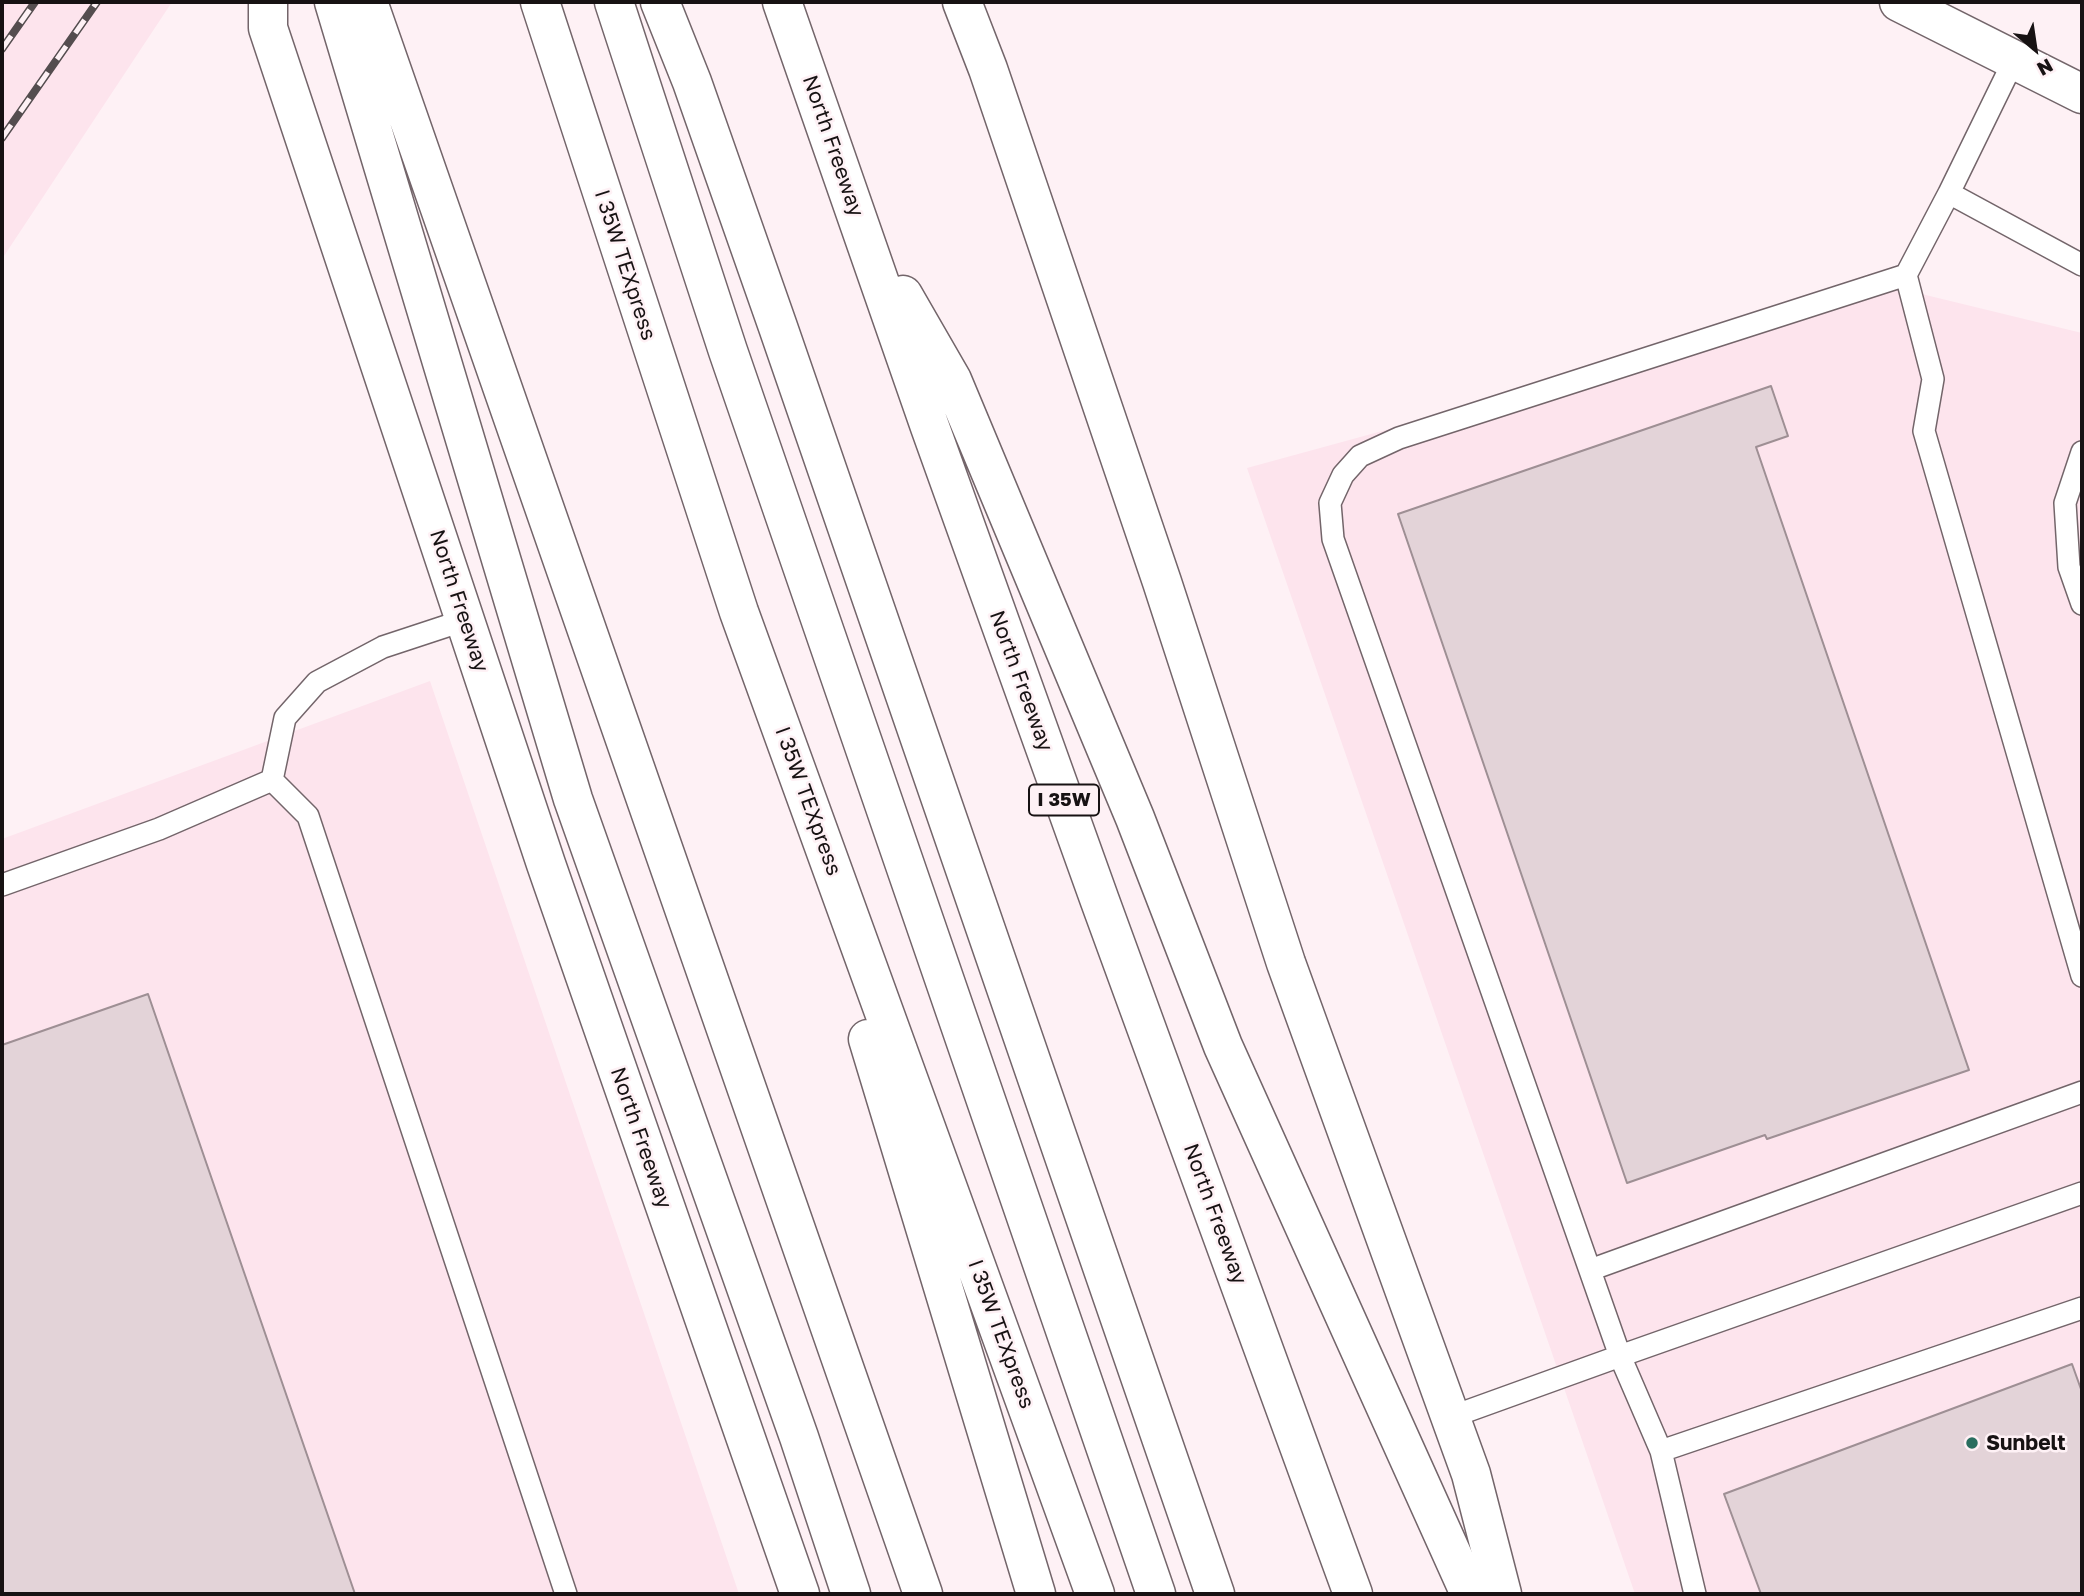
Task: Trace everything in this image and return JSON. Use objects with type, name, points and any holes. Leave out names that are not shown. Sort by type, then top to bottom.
[{"type":"main road","name":"North Freeway","points":[[268,2],[268,28],[546,864],[800,1594]]},
{"type":"main road","points":[[334,2],[573,799],[799,1437],[851,1594]]},
{"type":"main road","name":"I 35W TEXpress","points":[[540,2],[739,612],[1095,1594]]},
{"type":"main road","points":[[614,2],[737,377],[1156,1594]]},
{"type":"main road","points":[[660,2],[692,82],[787,353],[1215,1594]]},
{"type":"main road","name":"North Freeway","points":[[782,2],[1100,901],[1353,1594]]},
{"type":"main road","points":[[962,2],[992,82],[1162,582],[1286,963],[1471,1474],[1502,1594]]},
{"type":"main road","points":[[1899,2],[2082,94]]},
{"type":"main road","points":[[370,6],[923,1594]]},
{"type":"main road","points":[[859,218],[952,380],[1129,805],[1223,1046],[1470,1594]]},
{"type":"main road","points":[[739,612],[1036,1594]]},
{"type":"lane","points":[[2014,60],[1906,275],[1933,379],[1924,430],[2082,976]]},
{"type":"lane","points":[[1949,193],[2082,265]]},
{"type":"lane","points":[[1695,1594],[1661,1451],[1620,1356],[1333,539],[1330,503],[1343,475],[1360,456],[1399,438],[1906,275]]},
{"type":"lane","points":[[2082,452],[2065,503],[2069,567],[2082,604]]},
{"type":"lane","points":[[272,780],[285,718],[317,682],[383,647],[465,620]]},
{"type":"lane","points":[[2,885],[159,829],[272,780]]},
{"type":"lane","points":[[272,780],[309,816],[370,1008],[566,1594]]},
{"type":"lane","points":[[1590,1270],[2082,1091]]},
{"type":"lane","points":[[1451,1417],[2082,1193]]},
{"type":"lane","points":[[1661,1451],[2082,1308]]},
{"type":"shaded area","points":[[2,2],[172,2],[2,259]]},
{"type":"shaded area","points":[[1901,289],[2082,333],[2082,1594],[1635,1594],[1247,468]]},
{"type":"shaded area","points":[[430,681],[739,1594],[2,1594],[2,839]]},
{"type":"building","points":[[1771,386],[1788,436],[1756,447],[1969,1070],[1767,1139],[1765,1135],[1627,1183],[1398,514]]},
{"type":"building","points":[[148,994],[355,1594],[2,1594],[2,1045]]},
{"type":"building","name":"Sunbelt","points":[[2072,1364],[2082,1392],[2082,1594],[1761,1594],[1724,1494]]},
{"type":"railway","points":[[2,49],[35,2]]},
{"type":"railway","points":[[2,138],[97,2]]},
{"type":"place","name":"Sunbelt","points":[[1972,1443]]}]
